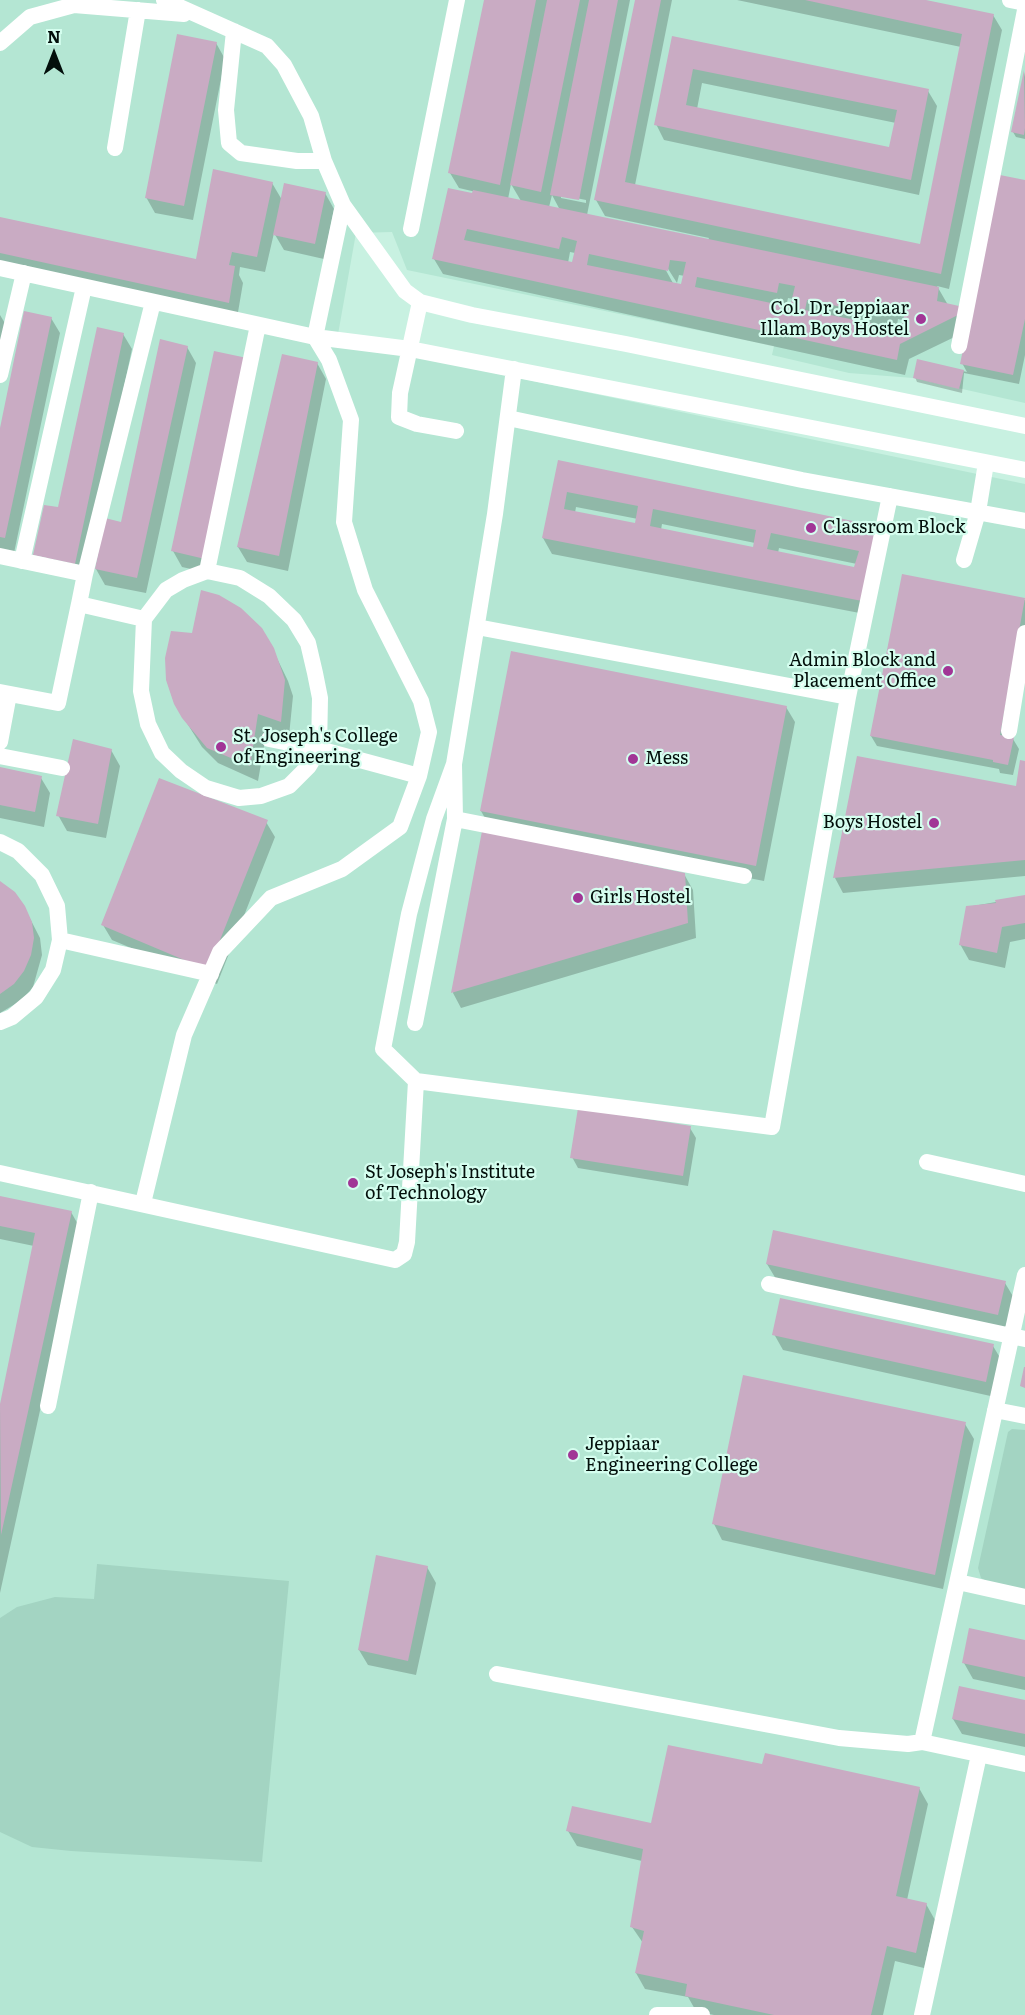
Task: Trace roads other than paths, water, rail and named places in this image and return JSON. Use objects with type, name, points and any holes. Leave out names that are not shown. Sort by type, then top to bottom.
[{"type":"lane","points":[[164,0],[267,46],[284,65],[311,116],[324,161],[343,205],[405,291],[420,302],[472,315],[626,344],[1025,426]]},
{"type":"lane","points":[[411,229],[457,0]]},
{"type":"lane","points":[[1010,0],[1025,3]]},
{"type":"lane","points":[[0,43],[30,17],[74,5],[200,16]]},
{"type":"lane","points":[[115,148],[138,10]]},
{"type":"lane","points":[[959,346],[1022,38],[1025,10]]},
{"type":"lane","points":[[234,31],[226,110],[229,142],[241,153],[297,161],[324,161]]},
{"type":"lane","points":[[143,1203],[184,1035],[220,952],[271,898],[342,869],[400,827],[419,776],[429,732],[421,700],[365,590],[344,522],[351,420],[329,360],[315,337],[343,205]]},
{"type":"lane","points":[[0,268],[315,337],[410,349],[1025,470]]},
{"type":"lane","points":[[0,375],[24,273]]},
{"type":"lane","points":[[22,561],[84,287]]},
{"type":"lane","points":[[0,742],[4,693],[58,703],[86,574],[153,302]]},
{"type":"lane","points":[[420,302],[400,393],[399,417],[417,424],[456,431]]},
{"type":"lane","points":[[207,571],[258,325]]},
{"type":"lane","points":[[514,369],[477,627],[454,764],[434,819],[409,914],[383,1049],[416,1081],[772,1126],[848,697],[890,496]]},
{"type":"lane","points":[[508,418],[890,496],[1025,521]]},
{"type":"lane","points":[[964,560],[978,512],[986,463]]},
{"type":"lane","points":[[0,556],[86,574]]},
{"type":"lane","points":[[207,571],[240,578],[269,596],[294,620],[308,643],[320,698],[319,749],[309,766],[289,786],[261,796],[239,798],[207,788],[180,771],[162,753],[148,724],[141,691],[144,619],[166,590],[183,580],[207,571]]},
{"type":"lane","points":[[79,604],[144,619]]},
{"type":"lane","points":[[477,627],[848,697]]},
{"type":"lane","points":[[1009,731],[1024,641]]},
{"type":"lane","points":[[269,739],[319,749],[419,776]]},
{"type":"lane","points":[[0,756],[62,768]]},
{"type":"lane","points":[[415,1023],[455,819],[454,764]]},
{"type":"lane","points":[[455,819],[744,876]]},
{"type":"lane","points":[[0,842],[18,851],[42,875],[57,906],[60,940],[53,970],[36,997],[12,1017],[0,1022]]},
{"type":"lane","points":[[60,940],[211,974]]},
{"type":"lane","points":[[0,1173],[395,1260],[404,1254],[407,1242],[416,1081]]},
{"type":"lane","points":[[927,1162],[1025,1184]]},
{"type":"lane","points":[[48,1406],[91,1192]]},
{"type":"lane","points":[[922,1742],[995,1410],[1018,1338],[1025,1275]]},
{"type":"lane","points":[[769,1284],[1018,1338]]},
{"type":"lane","points":[[995,1410],[1025,1416]]},
{"type":"lane","points":[[957,1582],[1025,1597]]},
{"type":"lane","points":[[497,1674],[839,1738],[908,1744],[922,1742],[1025,1764]]},
{"type":"lane","points":[[922,2015],[979,1755]]},
{"type":"lane","points":[[657,2015],[702,2015]]},
{"type":"place","name":"Col. Dr Jeppiaar Illam Boys Hostel","points":[[921,319]]},
{"type":"place","name":"Classroom Block","points":[[811,528]]},
{"type":"place","name":"Admin Block and Placement Office","points":[[948,671]]},
{"type":"place","name":"St. Joseph's College of Engineering","points":[[221,747]]},
{"type":"place","name":"Mess","points":[[633,759]]},
{"type":"place","name":"Boys Hostel","points":[[934,823]]},
{"type":"place","name":"Girls Hostel","points":[[578,898]]},
{"type":"place","name":"St Joseph's Institute of Technology","points":[[353,1183]]},
{"type":"place","name":"Jeppiaar Engineering College","points":[[573,1455]]}]
